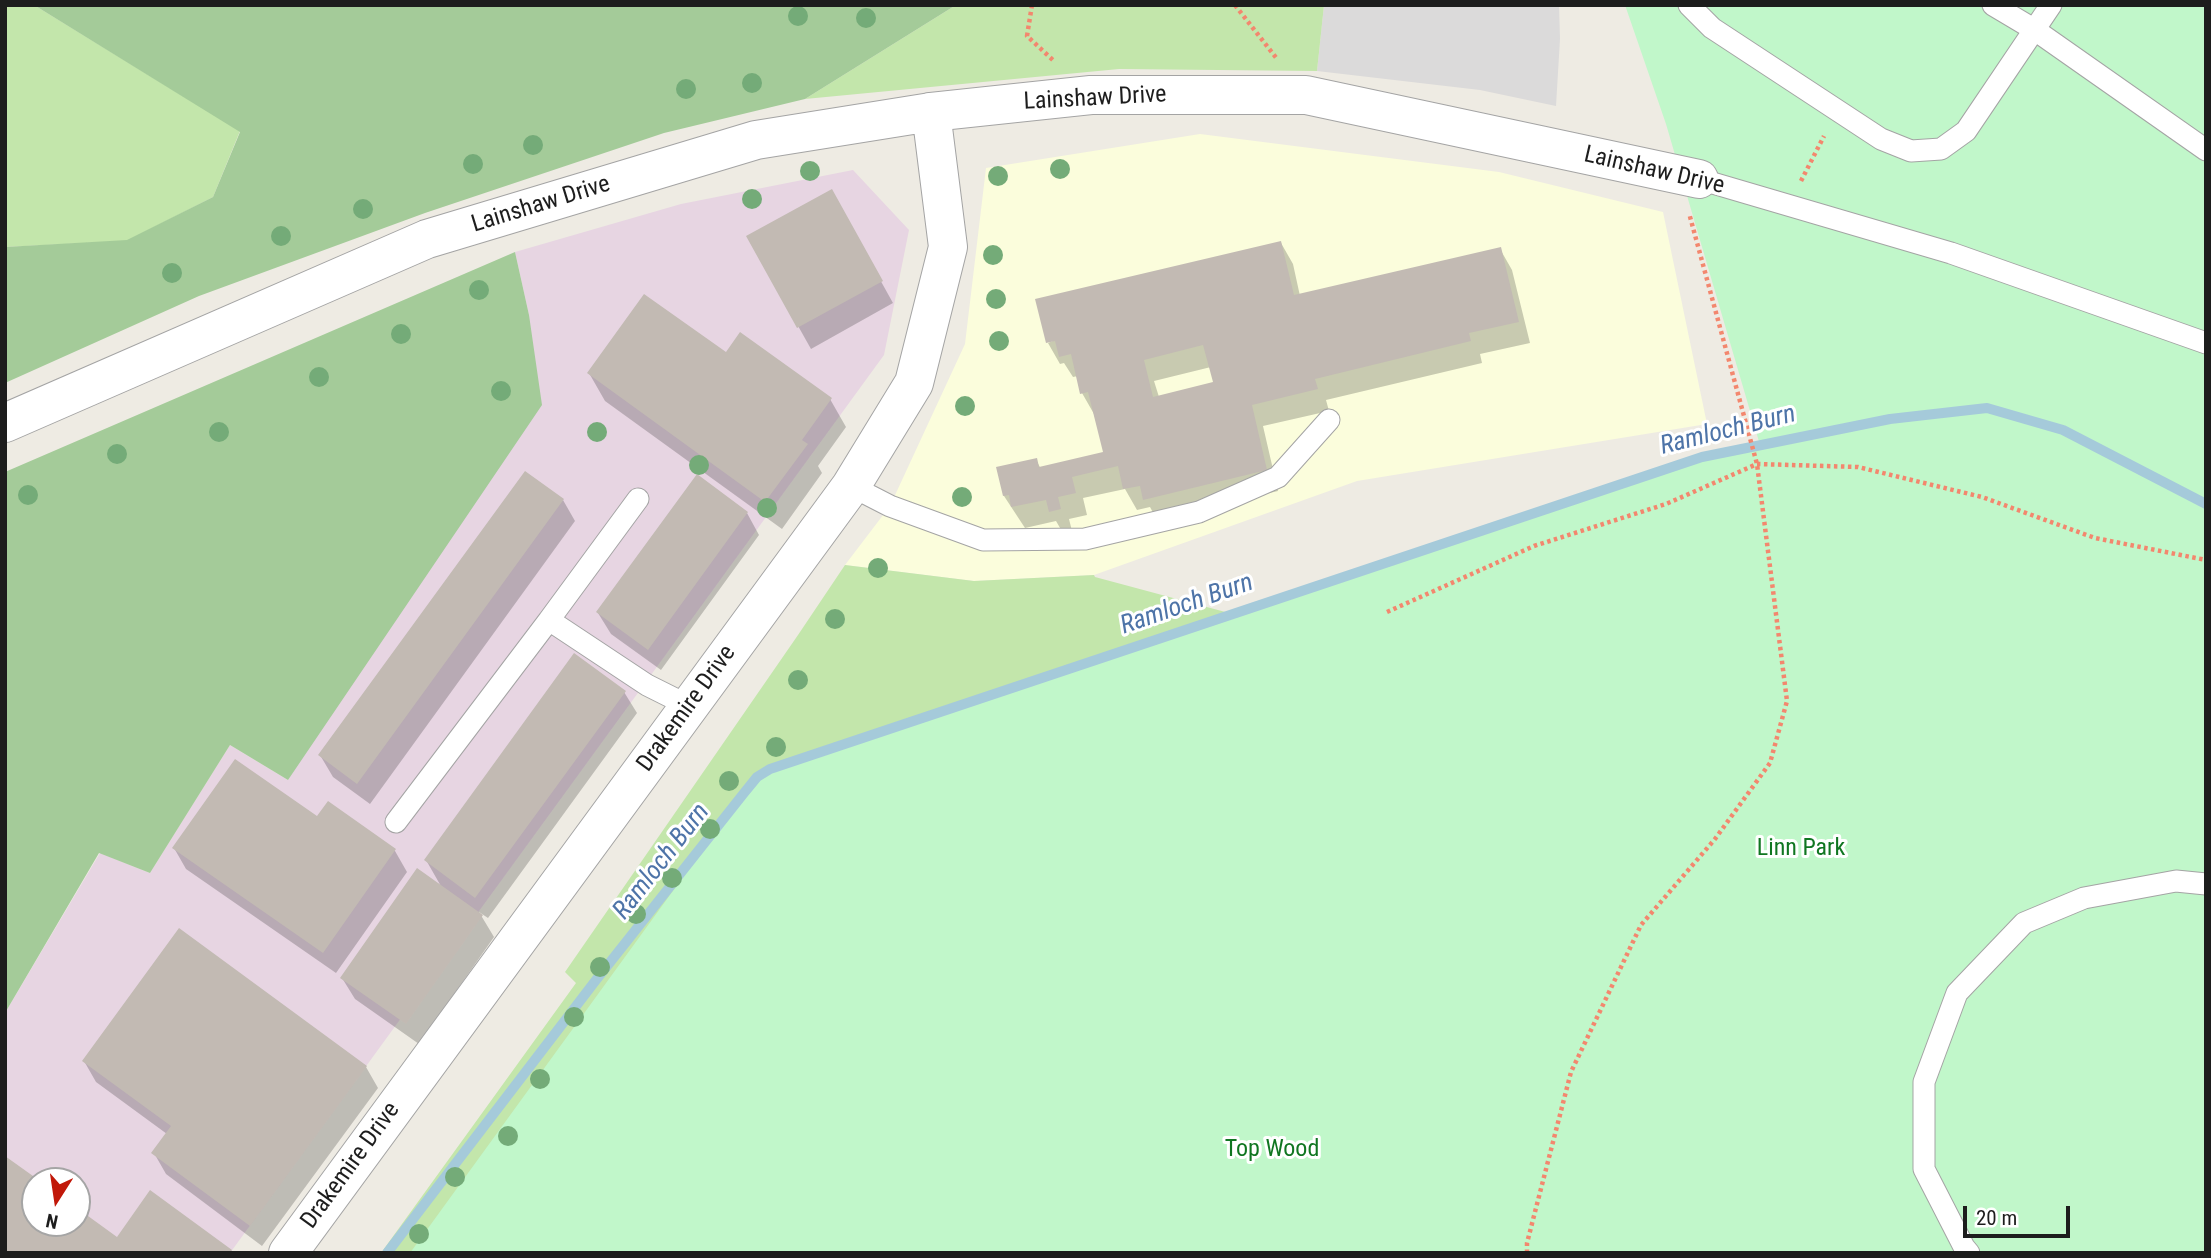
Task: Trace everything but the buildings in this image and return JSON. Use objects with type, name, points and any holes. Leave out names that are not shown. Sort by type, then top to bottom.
[{"type":"street","name":"Lainshaw Drive","points":[[5,423],[427,239],[756,140],[931,112],[1091,95],[1306,95],[1689,177]]},
{"type":"street","name":"Drakemire Drive","points":[[288,1253],[851,486],[914,383],[948,247],[931,112]]},
{"type":"lane","points":[[1689,5],[1712,28],[1881,139],[1911,151],[1941,149],[1966,131],[2052,5]]},
{"type":"lane","points":[[1993,5],[2035,30],[2206,150]]},
{"type":"lane","name":"Lainshaw Drive","points":[[1689,177],[1951,253],[2206,343]]},
{"type":"lane","points":[[851,486],[890,506],[983,540],[1084,539],[1199,512],[1278,477],[1329,420]]},
{"type":"lane","points":[[396,822],[638,499]]},
{"type":"lane","points":[[549,620],[647,685],[689,706]]},
{"type":"lane","points":[[1969,1253],[1924,1169],[1924,1082],[1957,993],[2024,923],[2084,898],[2176,881],[2206,884]]},
{"type":"path","points":[[1032,5],[1027,36],[1091,95]]},
{"type":"path","points":[[1235,5],[1306,95]]},
{"type":"path","points":[[1788,205],[1838,110]]},
{"type":"path","points":[[1527,1253],[1527,1243],[1571,1072],[1640,925],[1715,839],[1770,763],[1787,701],[1757,464],[1689,177]]},
{"type":"path","points":[[1387,612],[1534,546],[1666,504],[1757,464],[1858,467],[1982,497],[2095,538],[2206,560]]},
{"type":"shaded area","points":[[1324,5],[1559,5],[1556,106],[1480,90],[1317,71]]},
{"type":"shaded area","points":[[1200,134],[1499,172],[1663,212],[1707,424],[1357,481],[1094,575],[974,581],[845,565],[890,506],[965,344],[986,168]]},
{"type":"shaded area","points":[[853,170],[909,230],[884,355],[230,1253],[5,1253],[5,1013],[100,853],[150,873],[230,745],[288,780],[529,315],[515,252],[681,204]]},
{"type":"green space","points":[[5,5],[34,5],[240,131],[213,197],[127,241],[5,247]]},
{"type":"green space","points":[[34,5],[956,5],[805,99],[664,133],[425,213],[199,296],[5,383],[5,247],[127,240],[213,197],[240,132]]},
{"type":"green space","points":[[956,5],[1324,5],[1317,71],[1119,69],[805,99]]},
{"type":"green space","name":"Linn Park","points":[[1625,5],[2206,5],[2206,1253],[410,1253],[744,793],[757,777],[770,769],[1702,457],[1760,445],[1666,124]]},
{"type":"green space","points":[[515,252],[529,315],[542,405],[288,780],[230,745],[150,873],[99,853],[5,1013],[5,472]]},
{"type":"green space","points":[[845,565],[974,581],[1094,575],[1352,646],[1090,1253],[381,1253],[576,983],[565,972]]},
{"type":"waterway","name":"Ramloch Burn","points":[[387,1253],[596,980],[757,777],[770,769],[1702,457],[1890,419],[1987,408],[2063,430],[2206,504]]},
{"type":"park label","name":"Top Wood","points":[[1272,1150]]}]
